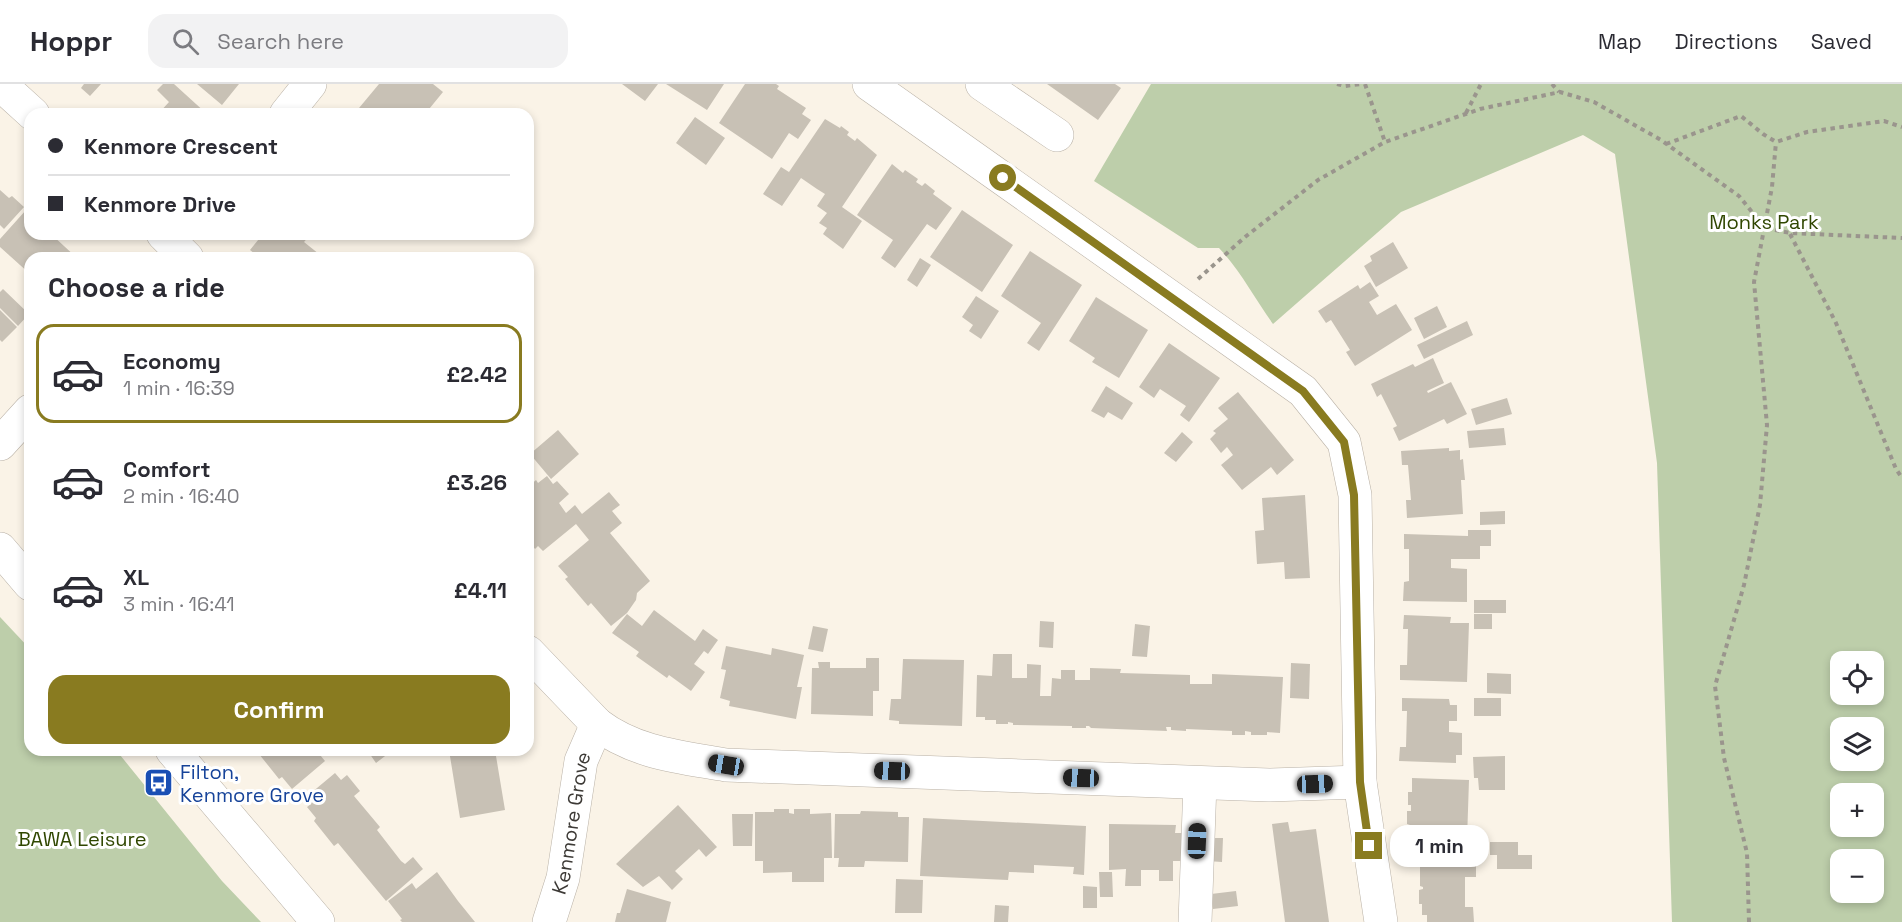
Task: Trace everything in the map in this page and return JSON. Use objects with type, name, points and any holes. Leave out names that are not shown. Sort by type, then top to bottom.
[{"type":"street","points":[[0,84],[26,108]]},
{"type":"street","points":[[290,108],[310,84]]},
{"type":"street","points":[[869,84],[1303,391],[1344,442],[1354,495],[1360,782],[1381,922]]},
{"type":"street","points":[[982,84],[1057,135]]},
{"type":"street","points":[[0,444],[24,418]]},
{"type":"street","points":[[0,549],[24,577]]},
{"type":"street","points":[[534,658],[597,724],[627,743],[657,753],[726,765],[1269,785],[1360,782]]},
{"type":"street","name":"Kenmore Grove","points":[[549,922],[562,878],[581,761],[597,724]]},
{"type":"street","points":[[177,756],[309,919]]},
{"type":"street","points":[[1195,922],[1200,783]]},
{"type":"path","points":[[1337,84],[1345,86],[1363,84],[1384,142]]},
{"type":"path","points":[[1466,113],[1481,84]]},
{"type":"path","points":[[1552,84],[1560,92],[1594,102],[1666,144],[1739,196],[1765,228],[1790,233],[1902,238]]},
{"type":"path","points":[[1175,299],[1245,237],[1318,180],[1384,142],[1466,113],[1560,92]]},
{"type":"path","points":[[1666,144],[1741,116],[1776,142],[1807,132],[1884,121],[1902,127]]},
{"type":"path","points":[[1749,922],[1748,853],[1724,758],[1715,687],[1744,585],[1760,505],[1767,424],[1754,282],[1765,228],[1776,142]]},
{"type":"path","points":[[1790,233],[1836,323],[1896,469],[1902,478]]},
{"type":"green space","name":"Monks Park","points":[[1151,84],[1902,84],[1902,922],[1672,922],[1657,463],[1615,154],[1583,135],[1401,212],[1273,324],[1241,275],[1219,248],[1198,248],[1094,181]]},
{"type":"green space","name":"BAWA Leisure","points":[[0,617],[24,643],[24,756],[121,756],[222,881],[261,922],[0,922]]},
{"type":"building","points":[[84,84],[101,84],[90,96],[81,88]]},
{"type":"building","points":[[163,84],[174,84],[200,108],[164,108],[169,102],[157,90]]},
{"type":"building","points":[[197,84],[239,84],[222,105]]},
{"type":"building","points":[[379,84],[433,84],[443,92],[430,108],[359,108]]},
{"type":"building","points":[[622,84],[658,84],[645,101]]},
{"type":"building","points":[[666,84],[724,84],[707,110]]},
{"type":"building","points":[[745,84],[776,84],[779,86],[777,89],[806,108],[802,114],[811,120],[798,139],[789,133],[772,159],[719,123]]},
{"type":"building","points":[[1047,84],[1115,84],[1121,88],[1098,120]]},
{"type":"building","points":[[695,117],[725,138],[706,165],[676,143]]},
{"type":"building","points":[[825,119],[840,128],[841,126],[849,132],[847,135],[855,141],[857,138],[877,155],[842,207],[862,221],[843,249],[823,234],[827,228],[819,223],[827,213],[817,206],[825,194],[801,178],[782,206],[763,194],[781,167],[789,172]]},
{"type":"building","points":[[892,164],[903,173],[905,170],[918,179],[916,182],[922,186],[925,183],[935,191],[933,194],[952,208],[936,230],[927,224],[895,268],[881,258],[893,240],[857,215]]},
{"type":"building","points":[[0,190],[9,198],[12,196],[24,207],[4,229],[0,225]]},
{"type":"building","points":[[962,210],[1013,245],[982,292],[930,257]]},
{"type":"building","points":[[24,212],[24,240],[58,240],[70,252],[24,252],[24,269],[0,247],[0,239]]},
{"type":"building","points":[[258,240],[306,240],[304,242],[316,252],[252,252],[250,250]]},
{"type":"building","points":[[1393,242],[1408,268],[1376,287],[1364,266],[1372,261],[1370,256]]},
{"type":"building","points":[[1030,251],[1082,285],[1039,351],[1027,343],[1041,323],[1001,296]]},
{"type":"building","points":[[920,258],[931,265],[917,287],[907,280]]},
{"type":"building","points":[[1370,282],[1379,296],[1369,302],[1377,315],[1396,304],[1412,330],[1355,366],[1346,352],[1350,350],[1331,320],[1326,323],[1318,311],[1358,285],[1360,289]]},
{"type":"building","points":[[3,289],[24,309],[24,319],[18,326],[0,308],[0,292]]},
{"type":"building","points":[[976,296],[999,311],[981,339],[969,331],[973,325],[962,317]]},
{"type":"building","points":[[1096,297],[1148,330],[1119,378],[1092,362],[1095,358],[1069,341]]},
{"type":"building","points":[[1437,306],[1447,327],[1424,339],[1414,318]]},
{"type":"building","points":[[0,310],[17,327],[2,342],[0,340]]},
{"type":"building","points":[[1467,321],[1473,335],[1424,359],[1417,345]]},
{"type":"building","points":[[1169,343],[1220,378],[1189,422],[1180,415],[1186,406],[1160,389],[1154,398],[1139,387]]},
{"type":"building","points":[[1433,358],[1444,383],[1427,391],[1428,393],[1451,382],[1467,414],[1447,424],[1444,419],[1399,441],[1393,428],[1397,426],[1381,394],[1377,397],[1371,384],[1413,364],[1415,367]]},
{"type":"building","points":[[1106,386],[1133,403],[1122,420],[1108,412],[1104,418],[1091,411]]},
{"type":"building","points":[[1238,392],[1294,460],[1277,475],[1271,467],[1242,490],[1221,465],[1233,455],[1227,447],[1221,453],[1210,439],[1216,433],[1213,431],[1228,419],[1218,408]]},
{"type":"building","points":[[1507,398],[1512,414],[1476,425],[1471,409]]},
{"type":"building","points":[[1504,428],[1506,445],[1469,448],[1467,431]]},
{"type":"building","points":[[558,430],[579,454],[551,479],[534,459],[534,451]]},
{"type":"building","points":[[1182,432],[1193,442],[1176,462],[1164,453]]},
{"type":"building","points":[[1449,448],[1449,451],[1460,450],[1460,460],[1463,459],[1465,480],[1461,480],[1463,514],[1407,518],[1406,500],[1411,500],[1408,465],[1402,465],[1401,451]]},
{"type":"building","points":[[547,476],[553,484],[557,481],[569,494],[559,503],[566,513],[575,505],[582,514],[609,492],[620,505],[612,511],[622,523],[610,533],[650,581],[637,593],[636,600],[627,613],[611,626],[591,603],[588,606],[565,579],[568,577],[558,566],[589,540],[576,524],[543,551],[538,546],[534,548],[534,482],[536,480],[538,483]]},
{"type":"building","points":[[1305,495],[1310,578],[1285,579],[1284,562],[1257,564],[1255,531],[1264,530],[1262,498]]},
{"type":"building","points":[[1505,511],[1505,524],[1480,525],[1480,512]]},
{"type":"building","points":[[1468,530],[1491,530],[1491,546],[1480,546],[1480,559],[1451,559],[1451,568],[1467,569],[1467,602],[1403,601],[1404,582],[1409,581],[1409,549],[1404,549],[1404,534],[1468,536]]},
{"type":"building","points":[[1474,600],[1506,600],[1506,613],[1474,613]]},
{"type":"building","points":[[654,610],[695,641],[703,629],[718,640],[708,654],[704,651],[694,664],[705,672],[691,691],[669,675],[667,678],[636,656],[639,652],[612,633],[627,614],[642,626]]},
{"type":"building","points":[[1474,614],[1492,614],[1492,629],[1474,629]]},
{"type":"building","points":[[1404,615],[1451,617],[1450,623],[1469,623],[1467,682],[1400,680],[1400,665],[1407,665],[1408,629],[1403,629]]},
{"type":"building","points":[[1040,621],[1054,622],[1053,648],[1039,647]]},
{"type":"building","points":[[1135,624],[1150,626],[1147,657],[1132,656]]},
{"type":"building","points":[[813,626],[828,629],[823,652],[808,649]]},
{"type":"building","points":[[726,646],[771,655],[772,648],[804,655],[797,687],[802,687],[796,719],[729,706],[730,701],[720,698],[726,670],[721,669]]},
{"type":"building","points":[[993,654],[1012,654],[1012,678],[1027,678],[1027,664],[1041,665],[1040,696],[1051,696],[1052,678],[1061,679],[1061,670],[1075,670],[1075,680],[1090,680],[1090,668],[1121,669],[1120,673],[1190,675],[1190,684],[1212,684],[1212,674],[1283,677],[1280,733],[1267,732],[1267,735],[1251,735],[1251,732],[1245,731],[1245,735],[1232,735],[1232,731],[1186,729],[1186,731],[1171,730],[1171,727],[1166,727],[1167,731],[1091,728],[1089,726],[1072,728],[1072,726],[1013,725],[1008,722],[1008,724],[996,724],[996,720],[976,717],[977,675],[992,676]]},
{"type":"building","points":[[866,658],[879,658],[879,691],[873,691],[873,716],[811,714],[812,668],[819,668],[818,662],[830,662],[830,668],[866,668]]},
{"type":"building","points":[[903,659],[964,660],[962,726],[899,724],[899,721],[889,720],[891,699],[901,699]]},
{"type":"building","points":[[1291,663],[1310,664],[1309,699],[1290,698]]},
{"type":"building","points":[[1487,673],[1511,674],[1511,694],[1487,693]]},
{"type":"building","points":[[1402,698],[1449,699],[1450,705],[1457,705],[1457,721],[1449,721],[1449,732],[1462,733],[1462,755],[1456,755],[1456,763],[1399,761],[1400,747],[1406,747],[1407,711],[1402,711]]},
{"type":"building","points":[[1474,698],[1501,698],[1501,716],[1474,716]]},
{"type":"building","points":[[261,756],[321,756],[325,761],[292,789],[282,777],[279,779]]},
{"type":"building","points":[[371,756],[385,756],[376,763]]},
{"type":"building","points":[[450,756],[496,756],[505,810],[460,818]]},
{"type":"building","points":[[1505,756],[1505,790],[1479,790],[1478,778],[1474,778],[1473,757]]},
{"type":"building","points":[[335,773],[341,780],[347,775],[360,791],[354,796],[380,827],[377,830],[401,861],[405,864],[413,857],[423,869],[386,901],[338,843],[334,846],[314,821],[316,818],[307,807],[311,804],[305,798]]},
{"type":"building","points":[[1412,778],[1469,780],[1467,840],[1410,838],[1407,811],[1411,811],[1411,805],[1408,805],[1408,792],[1412,792]]},
{"type":"building","points":[[678,805],[717,847],[706,857],[699,849],[675,871],[683,879],[672,890],[659,876],[643,887],[616,864]]},
{"type":"building","points":[[774,809],[789,809],[789,813],[794,814],[794,809],[810,809],[810,814],[831,813],[832,858],[824,858],[824,882],[792,882],[792,872],[763,873],[763,861],[755,861],[755,812],[774,812]]},
{"type":"building","points":[[861,811],[898,812],[898,817],[909,817],[908,862],[865,861],[864,867],[838,867],[839,858],[834,858],[835,814],[860,814]]},
{"type":"building","points":[[732,814],[753,814],[752,846],[733,846]]},
{"type":"building","points":[[923,818],[1086,826],[1084,875],[1073,874],[1074,867],[1034,865],[1034,873],[1009,872],[1008,880],[920,876]]},
{"type":"building","points":[[1288,822],[1290,832],[1316,829],[1329,922],[1285,922],[1272,824]]},
{"type":"building","points":[[1109,824],[1176,825],[1175,833],[1186,833],[1186,861],[1173,861],[1173,881],[1159,881],[1159,870],[1141,870],[1141,886],[1125,886],[1126,869],[1109,870]]},
{"type":"building","points":[[1208,838],[1223,838],[1222,862],[1207,861]]},
{"type":"building","points":[[1490,842],[1518,842],[1518,855],[1532,855],[1532,869],[1497,869],[1497,855],[1490,855]]},
{"type":"building","points":[[1423,859],[1465,859],[1465,862],[1476,862],[1476,877],[1465,877],[1465,907],[1473,907],[1474,922],[1427,922],[1427,915],[1422,915],[1422,904],[1419,904],[1419,890],[1423,889],[1420,886],[1420,867],[1423,867]]},
{"type":"building","points":[[437,872],[475,922],[402,922],[400,920],[402,919],[388,901],[412,883],[416,889]]},
{"type":"building","points":[[1099,872],[1112,872],[1113,897],[1100,897]]},
{"type":"building","points":[[896,879],[923,880],[922,913],[895,913]]},
{"type":"building","points":[[1083,886],[1097,887],[1097,908],[1083,908]]},
{"type":"building","points":[[627,889],[671,902],[666,922],[615,922]]},
{"type":"building","points":[[1236,891],[1238,906],[1213,909],[1211,894]]},
{"type":"building","points":[[995,905],[1009,906],[1008,922],[994,922]]},
{"type":"place","name":"Filton, Kenmore Grove","points":[[159,783]]},
{"type":"route","points":[[1003,178],[1303,391],[1344,442],[1354,495],[1360,782],[1369,846]]}]
